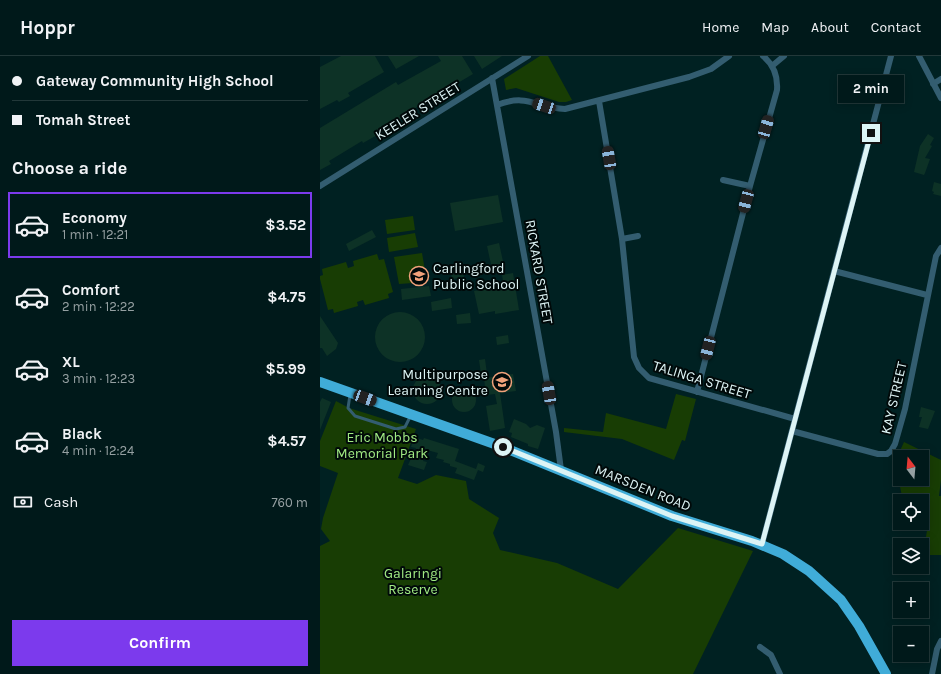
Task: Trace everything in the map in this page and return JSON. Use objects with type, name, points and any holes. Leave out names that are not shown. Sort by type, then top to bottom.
[{"type":"highway","name":"MARSDEN ROAD","points":[[320,376],[346,391]]},
{"type":"highway","name":"MARSDEN ROAD","points":[[320,382],[508,448],[672,516],[762,544],[783,554],[809,571],[841,600],[859,626],[886,674]]},
{"type":"street","name":"KEELER STREET","points":[[320,186],[528,56]]},
{"type":"street","points":[[497,105],[511,100],[524,99],[544,106],[565,109],[701,74],[711,69],[729,56]]},
{"type":"street","points":[[697,392],[750,186],[777,90],[776,74],[772,66],[763,56]]},
{"type":"street","points":[[772,66],[784,56]]},
{"type":"street","points":[[762,544],[891,56]]},
{"type":"street","points":[[919,56],[941,98]]},
{"type":"street","name":"RICKARD STREET","points":[[492,78],[556,432],[561,470]]},
{"type":"street","points":[[933,84],[941,79]]},
{"type":"street","name":"TALINGA STREET","points":[[599,101],[622,239],[633,348],[636,363],[643,374],[649,378],[795,419]]},
{"type":"street","points":[[723,180],[750,186]]},
{"type":"street","points":[[622,239],[638,236]]},
{"type":"street","name":"KAY STREET","points":[[792,431],[878,454],[887,454],[891,451],[895,444],[905,409],[927,295],[936,256],[941,248]]},
{"type":"street","points":[[834,271],[927,295]]},
{"type":"street","points":[[932,674],[941,641]]},
{"type":"street","points":[[760,646],[771,655],[780,674]]},
{"type":"lane","points":[[346,391],[348,408],[355,416],[396,429],[405,427],[410,414]]},
{"type":"green space","points":[[540,56],[548,56],[572,100],[559,102],[516,88],[506,90],[504,79]]},
{"type":"green space","points":[[413,216],[415,230],[387,234],[385,220]]},
{"type":"green space","points":[[415,233],[418,247],[389,252],[387,238]]},
{"type":"green space","points":[[422,253],[427,282],[399,284],[394,257]]},
{"type":"green space","points":[[377,254],[379,260],[384,259],[393,292],[388,294],[389,298],[365,305],[363,300],[357,302],[358,306],[334,313],[333,309],[328,310],[320,279],[320,276],[323,275],[322,269],[346,262],[348,268],[354,266],[353,261]]},
{"type":"green space","points":[[676,394],[696,399],[685,441],[682,440],[674,460],[622,439],[564,432],[564,428],[603,432],[606,413],[666,429]]},
{"type":"green space","name":"Galaringi Reserve","points":[[336,401],[349,408],[416,429],[398,478],[417,484],[436,475],[466,481],[469,499],[499,518],[493,533],[500,550],[557,563],[618,589],[678,528],[753,551],[693,674],[320,674],[320,546],[330,541],[321,529],[323,518],[338,473],[320,466],[320,441]]},
{"type":"green space","points":[[904,442],[920,450],[900,450]]},
{"type":"green space","points":[[929,454],[941,460],[939,496],[941,496],[941,555],[929,555],[929,538],[926,538],[927,530],[929,530],[929,494],[902,494],[900,486],[929,486]]},
{"type":"building","points":[[341,56],[375,56],[384,72],[348,93],[350,96],[339,102],[337,100],[320,109],[320,67]]},
{"type":"building","points":[[388,56],[419,56],[396,69]]},
{"type":"building","points":[[438,56],[462,56],[473,74],[412,110],[413,112],[385,128],[386,130],[363,143],[362,141],[329,161],[331,164],[320,170],[320,128],[396,82],[398,85],[441,61]]},
{"type":"building","points":[[474,56],[502,56],[482,69]]},
{"type":"building","points":[[928,134],[934,138],[930,145],[932,146],[925,158],[930,159],[924,175],[914,172],[920,146]]},
{"type":"building","points":[[934,182],[941,184],[941,196],[933,194],[934,192],[932,191]]},
{"type":"building","points":[[498,195],[503,222],[455,231],[450,203]]},
{"type":"building","points":[[372,230],[376,237],[349,251],[346,244]]},
{"type":"building","points":[[499,243],[504,266],[492,269],[487,246]]},
{"type":"building","points":[[462,265],[464,277],[452,279],[450,268]]},
{"type":"building","points":[[513,273],[519,310],[495,314],[495,311],[479,314],[474,291],[504,286],[502,275]]},
{"type":"building","points":[[429,286],[431,296],[402,300],[401,289]]},
{"type":"building","points":[[451,298],[452,308],[432,311],[431,302]]},
{"type":"building","points":[[400,312],[414,316],[421,323],[425,337],[421,351],[414,358],[400,362],[386,358],[379,351],[375,337],[379,323],[386,316]]},
{"type":"building","points":[[470,313],[471,323],[457,324],[456,315]]},
{"type":"building","points":[[320,316],[338,343],[336,349],[327,356],[322,348],[320,348]]},
{"type":"building","points":[[508,335],[509,343],[497,345],[496,337]]},
{"type":"building","points":[[485,359],[487,374],[481,374],[479,360]]},
{"type":"building","points":[[513,374],[516,391],[500,393],[505,428],[490,431],[486,406],[497,404],[495,394],[486,395],[484,378]]},
{"type":"building","points":[[427,376],[437,380],[441,390],[437,400],[427,404],[417,400],[413,390],[417,380]]},
{"type":"building","points":[[464,388],[473,391],[476,400],[473,409],[464,412],[455,409],[452,400],[455,391]]},
{"type":"building","points":[[322,398],[331,402],[320,430],[320,402]]},
{"type":"building","points":[[921,407],[935,411],[928,429],[919,427],[922,417],[919,417]]},
{"type":"building","points":[[514,419],[526,424],[530,428],[537,425],[545,428],[538,449],[528,446],[528,444],[511,437],[512,433],[509,432]]},
{"type":"building","points":[[414,437],[423,440],[424,438],[459,449],[455,461],[476,469],[478,463],[485,466],[483,472],[478,470],[474,480],[455,473],[457,468],[443,462],[444,460],[436,458],[438,453],[427,450],[423,461],[427,462],[424,470],[408,465],[416,448],[411,447]]},
{"type":"place","name":"Carlingford Public School","points":[[419,276]]},
{"type":"place","name":"Multipurpose Learning Centre","points":[[502,382]]},
{"type":"route","points":[[503,447],[672,516],[762,544],[871,133]]},
{"type":"park label","name":"Eric Mobbs Memorial Park","points":[[382,446]]}]
